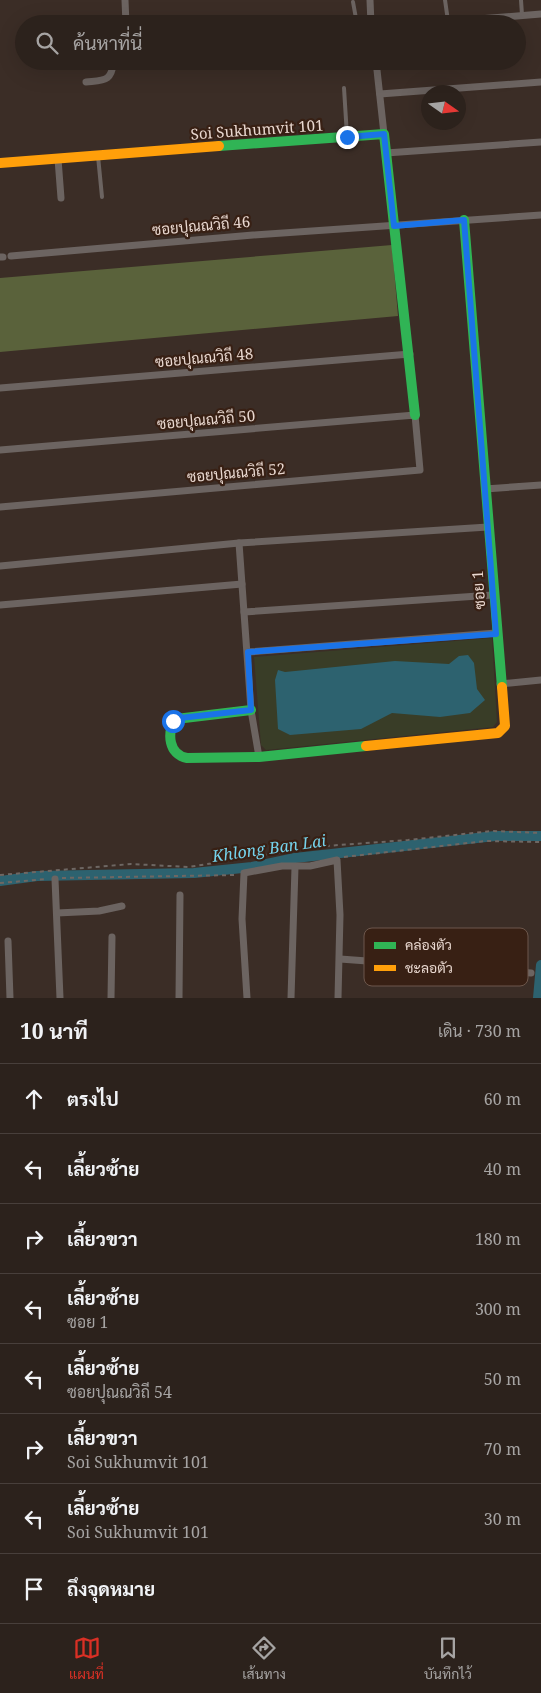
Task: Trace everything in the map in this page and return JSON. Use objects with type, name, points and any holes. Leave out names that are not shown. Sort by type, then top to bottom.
[{"type":"street","points":[[125,0],[126,15]]},
{"type":"street","points":[[370,0],[371,15]]},
{"type":"street","points":[[526,16],[541,14]]},
{"type":"street","points":[[86,82],[106,80],[111,70]]},
{"type":"street","points":[[377,70],[410,354],[415,416]]},
{"type":"street","points":[[380,94],[541,82]]},
{"type":"street","name":"Soi Sukhumvit 101","points":[[0,163],[384,134]]},
{"type":"street","points":[[386,153],[541,142]]},
{"type":"street","points":[[58,159],[60,198]]},
{"type":"street","name":"ซอยปุณณวิถี 46","points":[[4,257],[243,236],[541,215]]},
{"type":"street","name":"ซอย 1","points":[[251,710],[176,719],[170,729],[176,755],[187,758],[259,757],[498,733],[505,726],[506,718],[500,684],[464,220]]},
{"type":"street","name":"ซอยปุณณวิถี 48","points":[[0,388],[410,354]]},
{"type":"street","name":"ซอยปุณณวิถี 50","points":[[0,450],[415,416]]},
{"type":"street","name":"ซอยปุณณวิถี 52","points":[[0,507],[420,470],[415,416]]},
{"type":"street","points":[[485,489],[541,485]]},
{"type":"street","points":[[0,566],[239,543],[488,527]]},
{"type":"street","points":[[239,543],[251,710],[259,757]]},
{"type":"street","points":[[0,605],[242,584]]},
{"type":"street","points":[[244,612],[494,595]]},
{"type":"street","points":[[248,652],[496,634]]},
{"type":"street","points":[[500,684],[541,680]]},
{"type":"street","points":[[247,998],[242,919],[244,873],[282,866],[310,866],[338,860],[340,960],[338,998]]},
{"type":"street","points":[[291,998],[295,867]]},
{"type":"street","points":[[55,879],[60,998]]},
{"type":"street","points":[[180,895],[180,998]]},
{"type":"street","points":[[57,913],[99,911],[122,906]]},
{"type":"street","points":[[111,998],[112,937]]},
{"type":"street","points":[[8,941],[10,998]]},
{"type":"street","points":[[340,960],[364,962]]},
{"type":"lane","points":[[445,0],[447,15]]},
{"type":"lane","points":[[521,0],[522,15]]},
{"type":"lane","points":[[353,2],[355,15]]},
{"type":"lane","points":[[344,88],[347,137]]},
{"type":"lane","points":[[98,156],[102,197]]},
{"type":"path","points":[[0,875],[131,864],[190,867],[312,847],[340,847],[492,830],[529,834],[541,833]]},
{"type":"green space","points":[[392,245],[398,316],[0,352],[0,278]]},
{"type":"green space","points":[[492,638],[497,722],[493,727],[266,750],[261,745],[254,657]]},
{"type":"water","points":[[468,655],[474,663],[477,689],[485,700],[470,713],[440,717],[392,713],[361,729],[290,735],[278,729],[275,680],[278,670],[285,672],[395,661],[449,664],[459,656]]},
{"type":"waterway","name":"Khlong Ban Lai","points":[[0,881],[37,876],[194,873],[252,867],[295,858],[495,836],[541,836]]},
{"type":"waterway","points":[[538,998],[541,965]]},
{"type":"traffic: fast","points":[[219,146],[384,134],[415,415]]},
{"type":"traffic: fast","points":[[464,220],[502,687]]},
{"type":"traffic: fast","points":[[251,710],[176,719],[170,737],[173,748],[176,753],[187,758],[259,757],[366,746]]},
{"type":"traffic: slow","points":[[0,163],[219,146]]},
{"type":"traffic: slow","points":[[366,746],[498,733],[505,726],[502,687]]},
{"type":"route","points":[[173,721],[180,718],[251,710],[248,652],[496,634],[464,220],[394,226],[384,134],[347,137]]}]
